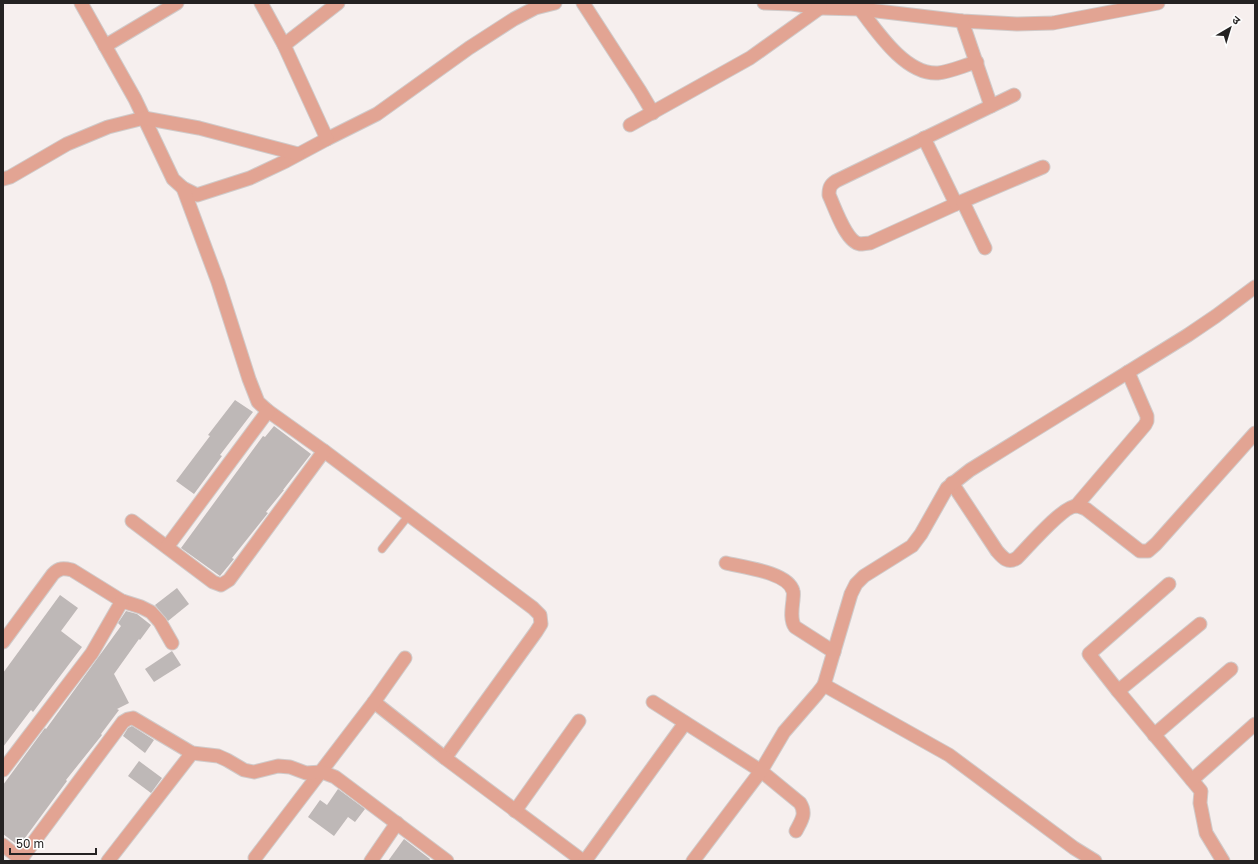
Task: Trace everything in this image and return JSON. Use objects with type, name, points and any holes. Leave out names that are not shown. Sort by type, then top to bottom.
[{"type":"street","points":[[81,3],[144,118],[173,180],[183,188],[197,195],[250,178],[377,114],[469,48],[514,19],[535,8],[554,3]]},
{"type":"street","points":[[105,46],[177,3]]},
{"type":"street","points":[[261,3],[284,44],[327,139]]},
{"type":"street","points":[[284,44],[338,3]]},
{"type":"street","points":[[583,3],[653,113]]},
{"type":"street","points":[[764,3],[792,3],[962,21],[1017,24],[1053,23],[1158,3]]},
{"type":"street","points":[[630,126],[750,58],[815,6]]},
{"type":"street","points":[[860,9],[878,34],[897,54],[912,66],[926,73],[940,73],[977,62]]},
{"type":"street","points":[[962,21],[991,106]]},
{"type":"street","points":[[1014,95],[836,181],[831,184],[829,195],[848,236],[861,244],[870,243],[1044,167]]},
{"type":"street","points":[[3,179],[10,177],[67,144],[108,127],[144,118],[199,128],[298,154]]},
{"type":"street","points":[[924,138],[985,248]]},
{"type":"street","points":[[183,188],[218,282],[254,395],[258,402],[408,516],[533,608],[540,615],[541,624],[445,758]]},
{"type":"street","points":[[693,861],[760,772],[784,732],[824,685],[851,594],[856,584],[864,576],[912,546],[921,534],[947,488],[970,470],[1216,316],[1255,287]]},
{"type":"street","points":[[952,483],[997,551],[1008,561],[1013,561],[1068,509],[1076,506],[1145,425],[1147,416],[1128,372]]},
{"type":"street","points":[[166,547],[268,411]]},
{"type":"street","points":[[1076,506],[1086,509],[1140,551],[1148,550],[1156,544],[1255,433]]},
{"type":"street","points":[[132,522],[213,582],[221,585],[229,580],[324,451]]},
{"type":"street","points":[[726,563],[768,573],[780,577],[788,582],[793,591],[792,623],[795,627],[834,652]]},
{"type":"street","points":[[3,642],[58,570],[64,568],[72,570],[122,601],[151,612],[160,622],[172,643]]},
{"type":"street","points":[[1169,584],[1089,654],[1154,735],[1202,791],[1200,803],[1206,833],[1223,861]]},
{"type":"street","points":[[3,770],[92,653],[122,601]]},
{"type":"street","points":[[1118,691],[1200,624]]},
{"type":"street","points":[[256,860],[405,658]]},
{"type":"street","points":[[1154,735],[1231,669]]},
{"type":"street","points":[[824,685],[949,755],[1074,848],[1095,861]]},
{"type":"street","points":[[374,702],[445,758],[584,861],[685,723]]},
{"type":"street","points":[[653,702],[760,772],[800,803],[804,808],[803,816],[796,831]]},
{"type":"street","points":[[3,846],[22,860],[122,722],[128,718],[134,718],[192,752],[218,756],[244,770],[254,772],[278,766],[290,767],[306,773],[322,772],[340,780],[447,861]]},
{"type":"street","points":[[515,811],[579,721]]},
{"type":"street","points":[[1192,780],[1255,724]]},
{"type":"street","points":[[108,861],[192,752]]},
{"type":"street","points":[[371,861],[397,823]]},
{"type":"lane","points":[[382,549],[408,516]]},
{"type":"building","points":[[235,400],[253,412],[220,455],[222,456],[194,494],[176,481],[210,436],[208,435]]},
{"type":"building","points":[[274,426],[311,454],[266,512],[268,513],[232,558],[234,559],[220,576],[181,548],[263,436],[265,437]]},
{"type":"building","points":[[177,588],[189,604],[168,621],[155,605]]},
{"type":"building","points":[[60,595],[78,608],[61,631],[82,647],[33,712],[31,710],[3,747],[3,673]]},
{"type":"building","points":[[126,611],[137,614],[151,625],[114,674],[129,703],[117,709],[119,710],[101,734],[102,735],[66,780],[67,781],[19,846],[3,834],[3,785],[121,626],[118,623]]},
{"type":"building","points":[[172,651],[181,665],[154,682],[145,669]]},
{"type":"building","points":[[132,726],[154,740],[145,753],[123,736],[128,728]]},
{"type":"building","points":[[139,761],[162,778],[151,793],[128,776]]},
{"type":"building","points":[[338,789],[365,809],[355,822],[348,817],[334,836],[308,817],[320,800],[327,805]]},
{"type":"building","points":[[404,839],[430,859],[429,861],[388,861]]}]
